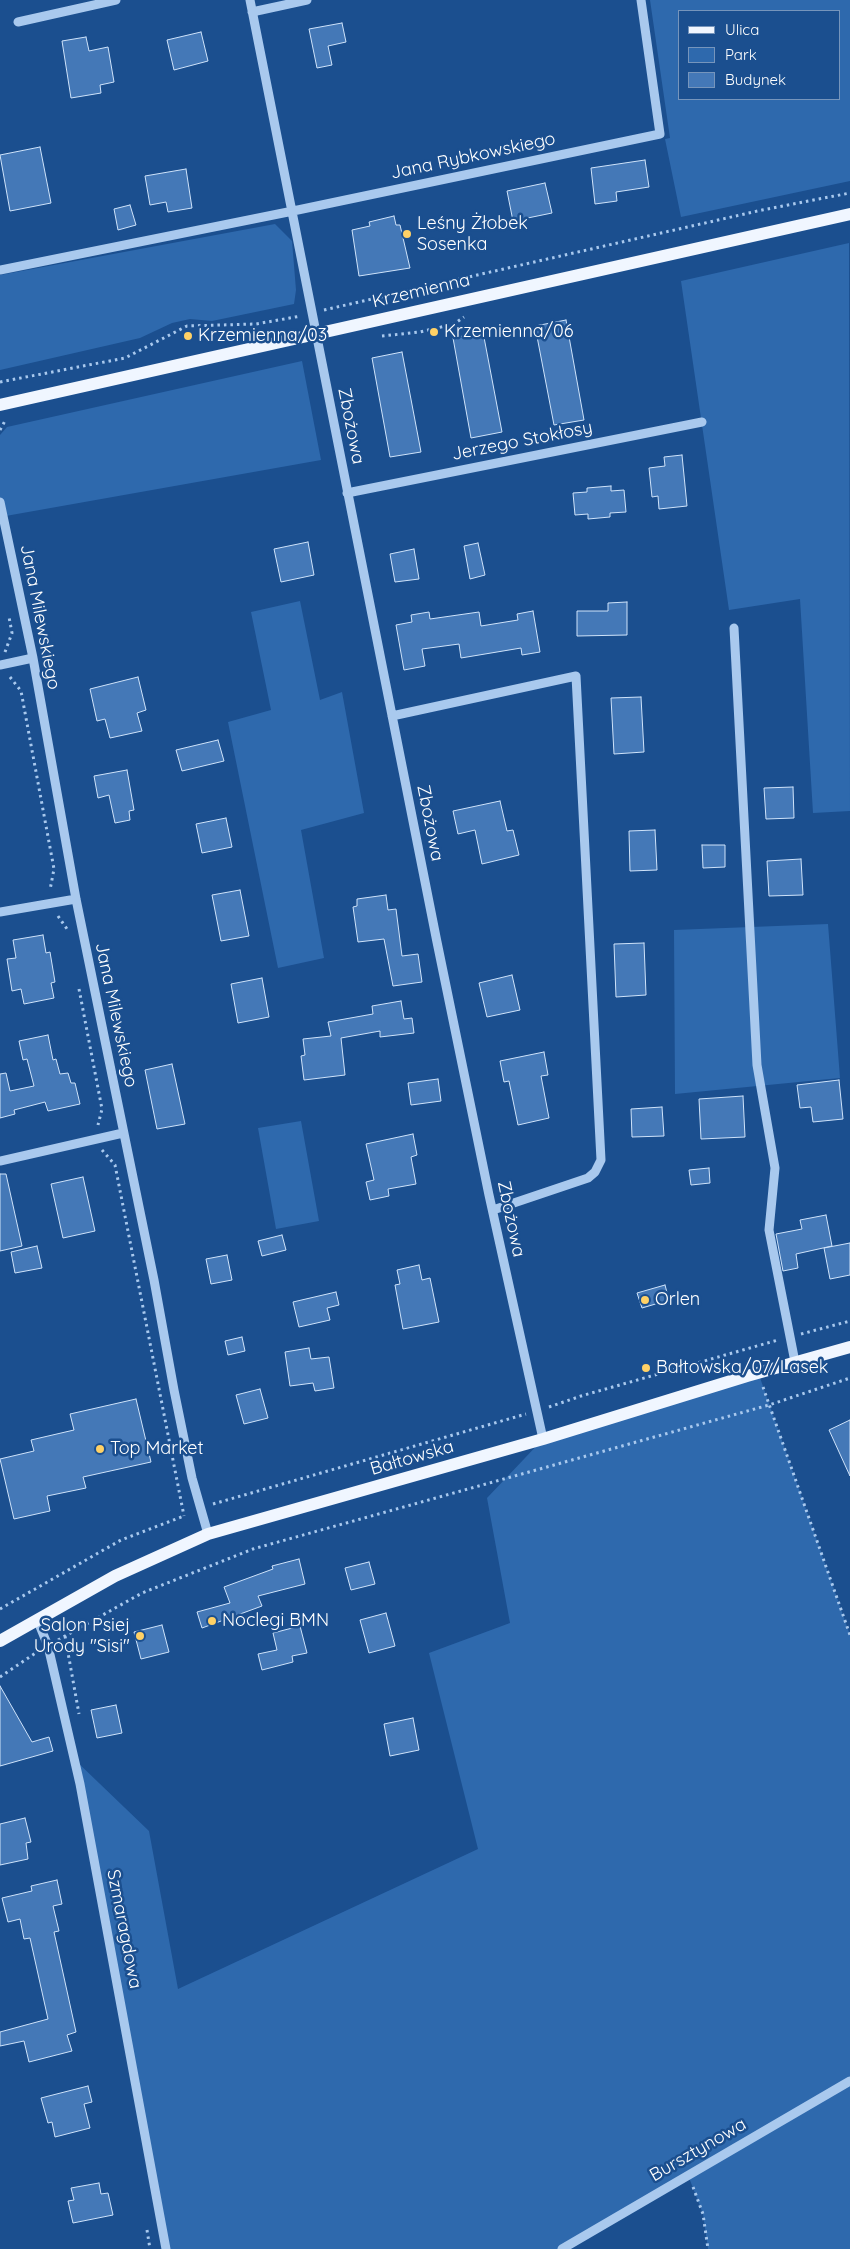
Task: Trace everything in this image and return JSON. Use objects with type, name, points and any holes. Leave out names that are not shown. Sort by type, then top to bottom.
[{"type":"main road","name":"Krzemienna","points":[[0,405],[850,214]]},
{"type":"main road","name":"Bałtowska","points":[[0,1641],[115,1576],[208,1534],[543,1439],[758,1372],[850,1348]]},
{"type":"street","points":[[18,22],[116,0]]},
{"type":"street","name":"Zbożowa","points":[[250,0],[347,493],[492,1210],[543,1439]]},
{"type":"street","points":[[252,12],[307,0]]},
{"type":"street","name":"Jana Rybkowskiego","points":[[293,211],[660,134],[641,0]]},
{"type":"street","points":[[0,270],[293,211]]},
{"type":"street","name":"Jerzego Stokłosy","points":[[347,493],[702,422]]},
{"type":"street","name":"Jana Milewskiego","points":[[0,502],[33,658],[76,899],[176,1398],[200,1508],[208,1534]]},
{"type":"street","points":[[734,628],[757,1065],[775,1168],[769,1230],[795,1362]]},
{"type":"street","points":[[0,665],[33,658]]},
{"type":"street","points":[[392,716],[576,676],[601,1160],[600,1166],[588,1178],[492,1210]]},
{"type":"street","points":[[0,912],[48,902],[76,899]]},
{"type":"street","points":[[0,1161],[123,1134]]},
{"type":"street","name":"Szmaragdowa","points":[[37,1619],[48,1646],[80,1784],[166,2249]]},
{"type":"street","name":"Bursztynowa","points":[[562,2249],[850,2081]]},
{"type":"path","points":[[0,382],[124,358],[187,326],[256,324],[312,313],[762,210],[850,193]]},
{"type":"path","points":[[8,615],[12,633],[0,665],[21,691],[54,869],[48,902],[67,928],[69,938]]},
{"type":"path","points":[[78,985],[102,1109],[94,1140],[115,1165],[132,1263],[184,1516]]},
{"type":"path","points":[[0,1610],[121,1540],[200,1508],[537,1411],[581,1396],[850,1320]]},
{"type":"path","points":[[758,1372],[850,1635]]},
{"type":"path","points":[[0,1677],[48,1646],[142,1593],[253,1549],[769,1405],[850,1378]]},
{"type":"path","points":[[688,2175],[703,2214],[708,2249]]},
{"type":"green space","points":[[650,0],[850,0],[850,181],[681,217],[665,139],[670,138]]},
{"type":"green space","points":[[275,224],[292,241],[296,290],[294,304],[212,321],[190,319],[172,323],[140,338],[0,370],[0,275]]},
{"type":"green space","points":[[849,243],[850,811],[813,813],[800,599],[729,610],[681,281]]},
{"type":"green space","points":[[302,361],[321,460],[0,517],[0,435],[7,427]]},
{"type":"green space","points":[[300,601],[320,700],[342,692],[364,813],[301,830],[324,958],[278,968],[228,722],[271,710],[251,612]]},
{"type":"green space","points":[[828,924],[840,1078],[675,1094],[674,930]]},
{"type":"green space","points":[[301,1121],[319,1221],[276,1229],[258,1128]]},
{"type":"green space","points":[[758,1372],[850,1635],[850,2249],[708,2249],[703,2214],[688,2175],[562,2249],[166,2249],[74,1759],[149,1831],[178,1989],[478,1849],[429,1653],[510,1623],[487,1498],[543,1439]]},
{"type":"building","points":[[342,23],[346,42],[328,46],[332,65],[317,68],[309,29]]},
{"type":"building","points":[[201,32],[208,61],[174,70],[167,40]]},
{"type":"building","points":[[86,37],[89,51],[108,47],[114,82],[100,85],[101,93],[71,98],[62,41]]},
{"type":"building","points":[[40,147],[51,203],[10,211],[0,155]]},
{"type":"building","points":[[645,160],[649,187],[616,192],[617,201],[595,204],[591,168]]},
{"type":"building","points":[[186,169],[192,208],[168,212],[166,202],[150,205],[145,176]]},
{"type":"building","points":[[545,183],[552,213],[513,221],[507,191]]},
{"type":"building","points":[[130,205],[136,225],[118,230],[114,209]]},
{"type":"building","points":[[394,216],[396,225],[400,225],[410,268],[359,276],[352,230],[370,226],[369,222]]},
{"type":"building","points":[[566,320],[584,420],[554,425],[535,326]]},
{"type":"building","points":[[483,332],[502,432],[471,438],[453,338]]},
{"type":"building","points":[[402,352],[421,452],[390,457],[372,358]]},
{"type":"building","points":[[682,455],[687,506],[659,509],[658,496],[652,497],[649,468],[665,466],[664,457]]},
{"type":"building","points":[[611,486],[611,491],[624,490],[626,512],[610,513],[610,517],[588,519],[588,514],[575,515],[573,493],[587,492],[587,488]]},
{"type":"building","points":[[308,542],[314,575],[281,582],[274,549]]},
{"type":"building","points":[[478,543],[485,575],[470,579],[464,546]]},
{"type":"building","points":[[414,549],[419,579],[395,582],[390,554]]},
{"type":"building","points":[[627,602],[627,635],[577,636],[577,611],[608,611],[608,603]]},
{"type":"building","points":[[533,611],[540,652],[522,655],[521,648],[461,658],[459,644],[422,649],[425,666],[404,670],[396,625],[412,622],[411,615],[429,612],[430,619],[479,612],[481,626],[518,620],[517,614]]},
{"type":"building","points":[[138,677],[146,710],[137,713],[142,731],[110,738],[105,719],[97,721],[90,689]]},
{"type":"building","points":[[641,697],[644,752],[614,754],[611,698]]},
{"type":"building","points":[[218,740],[224,761],[182,771],[176,750]]},
{"type":"building","points":[[127,770],[134,810],[129,811],[130,820],[115,823],[109,795],[98,798],[94,776]]},
{"type":"building","points":[[793,787],[794,818],[766,819],[764,788]]},
{"type":"building","points":[[500,801],[507,831],[513,830],[519,855],[482,864],[475,830],[458,834],[453,811]]},
{"type":"building","points":[[226,818],[232,847],[202,853],[196,824]]},
{"type":"building","points":[[655,830],[657,870],[630,871],[629,831]]},
{"type":"building","points":[[702,845],[725,845],[725,867],[703,868]]},
{"type":"building","points":[[801,859],[803,895],[769,896],[767,861]]},
{"type":"building","points":[[240,890],[249,936],[221,941],[212,895]]},
{"type":"building","points":[[386,895],[388,910],[396,909],[402,956],[418,954],[422,982],[393,986],[384,939],[358,942],[353,907],[357,906],[357,899]]},
{"type":"building","points":[[43,935],[46,953],[50,952],[55,982],[51,983],[54,998],[24,1004],[21,989],[12,991],[7,959],[16,958],[13,940]]},
{"type":"building","points":[[644,943],[646,995],[616,997],[614,944]]},
{"type":"building","points":[[512,975],[520,1010],[487,1017],[479,983]]},
{"type":"building","points":[[262,978],[269,1017],[238,1023],[231,984]]},
{"type":"building","points":[[401,1001],[404,1019],[412,1018],[414,1033],[380,1037],[380,1031],[341,1038],[345,1075],[304,1080],[301,1056],[305,1055],[303,1039],[331,1036],[328,1022],[373,1014],[372,1006]]},
{"type":"building","points":[[48,1035],[53,1060],[56,1059],[60,1074],[68,1073],[71,1083],[75,1083],[80,1104],[48,1111],[45,1102],[14,1110],[15,1114],[0,1118],[0,1074],[6,1073],[10,1091],[34,1086],[27,1059],[23,1060],[19,1041]]},
{"type":"building","points":[[544,1052],[548,1075],[541,1076],[549,1118],[518,1125],[509,1081],[504,1082],[500,1061]]},
{"type":"building","points":[[172,1064],[185,1124],[157,1129],[145,1070]]},
{"type":"building","points":[[438,1079],[441,1101],[411,1105],[408,1083]]},
{"type":"building","points":[[839,1080],[843,1119],[813,1122],[811,1107],[800,1108],[797,1085]]},
{"type":"building","points":[[743,1096],[745,1137],[701,1139],[699,1099]]},
{"type":"building","points":[[662,1107],[664,1136],[632,1137],[631,1109]]},
{"type":"building","points":[[413,1134],[417,1155],[411,1157],[416,1184],[388,1189],[389,1196],[370,1200],[366,1182],[374,1180],[366,1144]]},
{"type":"building","points":[[709,1168],[710,1183],[691,1185],[689,1170]]},
{"type":"building","points":[[0,1174],[6,1174],[22,1246],[0,1251]]},
{"type":"building","points":[[83,1177],[95,1231],[63,1238],[51,1184]]},
{"type":"building","points":[[826,1215],[832,1246],[796,1254],[798,1268],[783,1271],[776,1234],[802,1229],[800,1220]]},
{"type":"building","points":[[282,1235],[286,1250],[262,1256],[258,1241]]},
{"type":"building","points":[[850,1243],[850,1275],[830,1279],[824,1248]]},
{"type":"building","points":[[37,1246],[42,1268],[15,1273],[11,1252]]},
{"type":"building","points":[[227,1255],[232,1280],[211,1284],[206,1259]]},
{"type":"building","points":[[419,1265],[422,1280],[430,1278],[439,1322],[403,1329],[395,1285],[400,1284],[397,1270]]},
{"type":"building","points":[[665,1285],[669,1300],[642,1308],[637,1293]]},
{"type":"building","points":[[336,1292],[339,1305],[327,1308],[330,1320],[299,1327],[293,1302]]},
{"type":"building","points":[[242,1337],[245,1351],[228,1355],[225,1341]]},
{"type":"building","points":[[309,1348],[311,1359],[329,1357],[334,1388],[315,1391],[313,1383],[290,1386],[285,1352]]},
{"type":"building","points":[[260,1389],[268,1418],[244,1424],[236,1395]]},
{"type":"building","points":[[136,1399],[151,1462],[83,1477],[86,1488],[47,1496],[50,1511],[14,1519],[0,1459],[34,1451],[31,1440],[74,1430],[70,1414]]},
{"type":"building","points":[[850,1420],[850,1476],[829,1430]]},
{"type":"building","points":[[299,1559],[305,1584],[258,1596],[262,1606],[202,1628],[197,1612],[230,1603],[224,1587],[273,1569],[272,1566]]},
{"type":"building","points":[[369,1562],[375,1584],[351,1590],[345,1568]]},
{"type":"building","points":[[386,1613],[395,1646],[369,1653],[360,1620]]},
{"type":"building","points":[[162,1625],[169,1652],[141,1659],[134,1632]]},
{"type":"building","points":[[300,1626],[307,1653],[292,1656],[293,1662],[262,1670],[258,1654],[277,1650],[273,1633]]},
{"type":"building","points":[[0,1686],[32,1742],[49,1737],[53,1751],[0,1766]]},
{"type":"building","points":[[116,1705],[122,1733],[97,1738],[91,1710]]},
{"type":"building","points":[[413,1718],[419,1750],[390,1756],[384,1724]]},
{"type":"building","points":[[25,1818],[31,1842],[26,1843],[28,1859],[0,1865],[0,1824]]},
{"type":"building","points":[[57,1880],[62,1904],[53,1906],[59,1931],[54,1932],[76,2032],[67,2035],[72,2051],[29,2062],[24,2041],[0,2046],[0,2032],[48,2019],[30,1938],[24,1939],[20,1919],[8,1922],[2,1898],[32,1891],[31,1886]]},
{"type":"building","points":[[88,2086],[92,2102],[84,2104],[90,2128],[55,2137],[52,2122],[48,2123],[41,2098]]},
{"type":"building","points":[[99,2183],[101,2194],[108,2193],[113,2215],[73,2223],[68,2201],[74,2200],[71,2188]]},
{"type":"place","name":"Leśny Żłobek Sosenka","points":[[407,234]]},
{"type":"place","name":"Krzemienna/06","points":[[434,332]]},
{"type":"place","name":"Krzemienna/03","points":[[188,336]]},
{"type":"place","name":"Orlen","points":[[645,1300]]},
{"type":"place","name":"Bałtowska/07/Lasek","points":[[646,1368]]},
{"type":"place","name":"Top Market","points":[[100,1449]]},
{"type":"place","name":"Noclegi BMN","points":[[212,1621]]},
{"type":"place","name":"Salon Psiej Urody \"Sisi\"","points":[[140,1636]]}]
